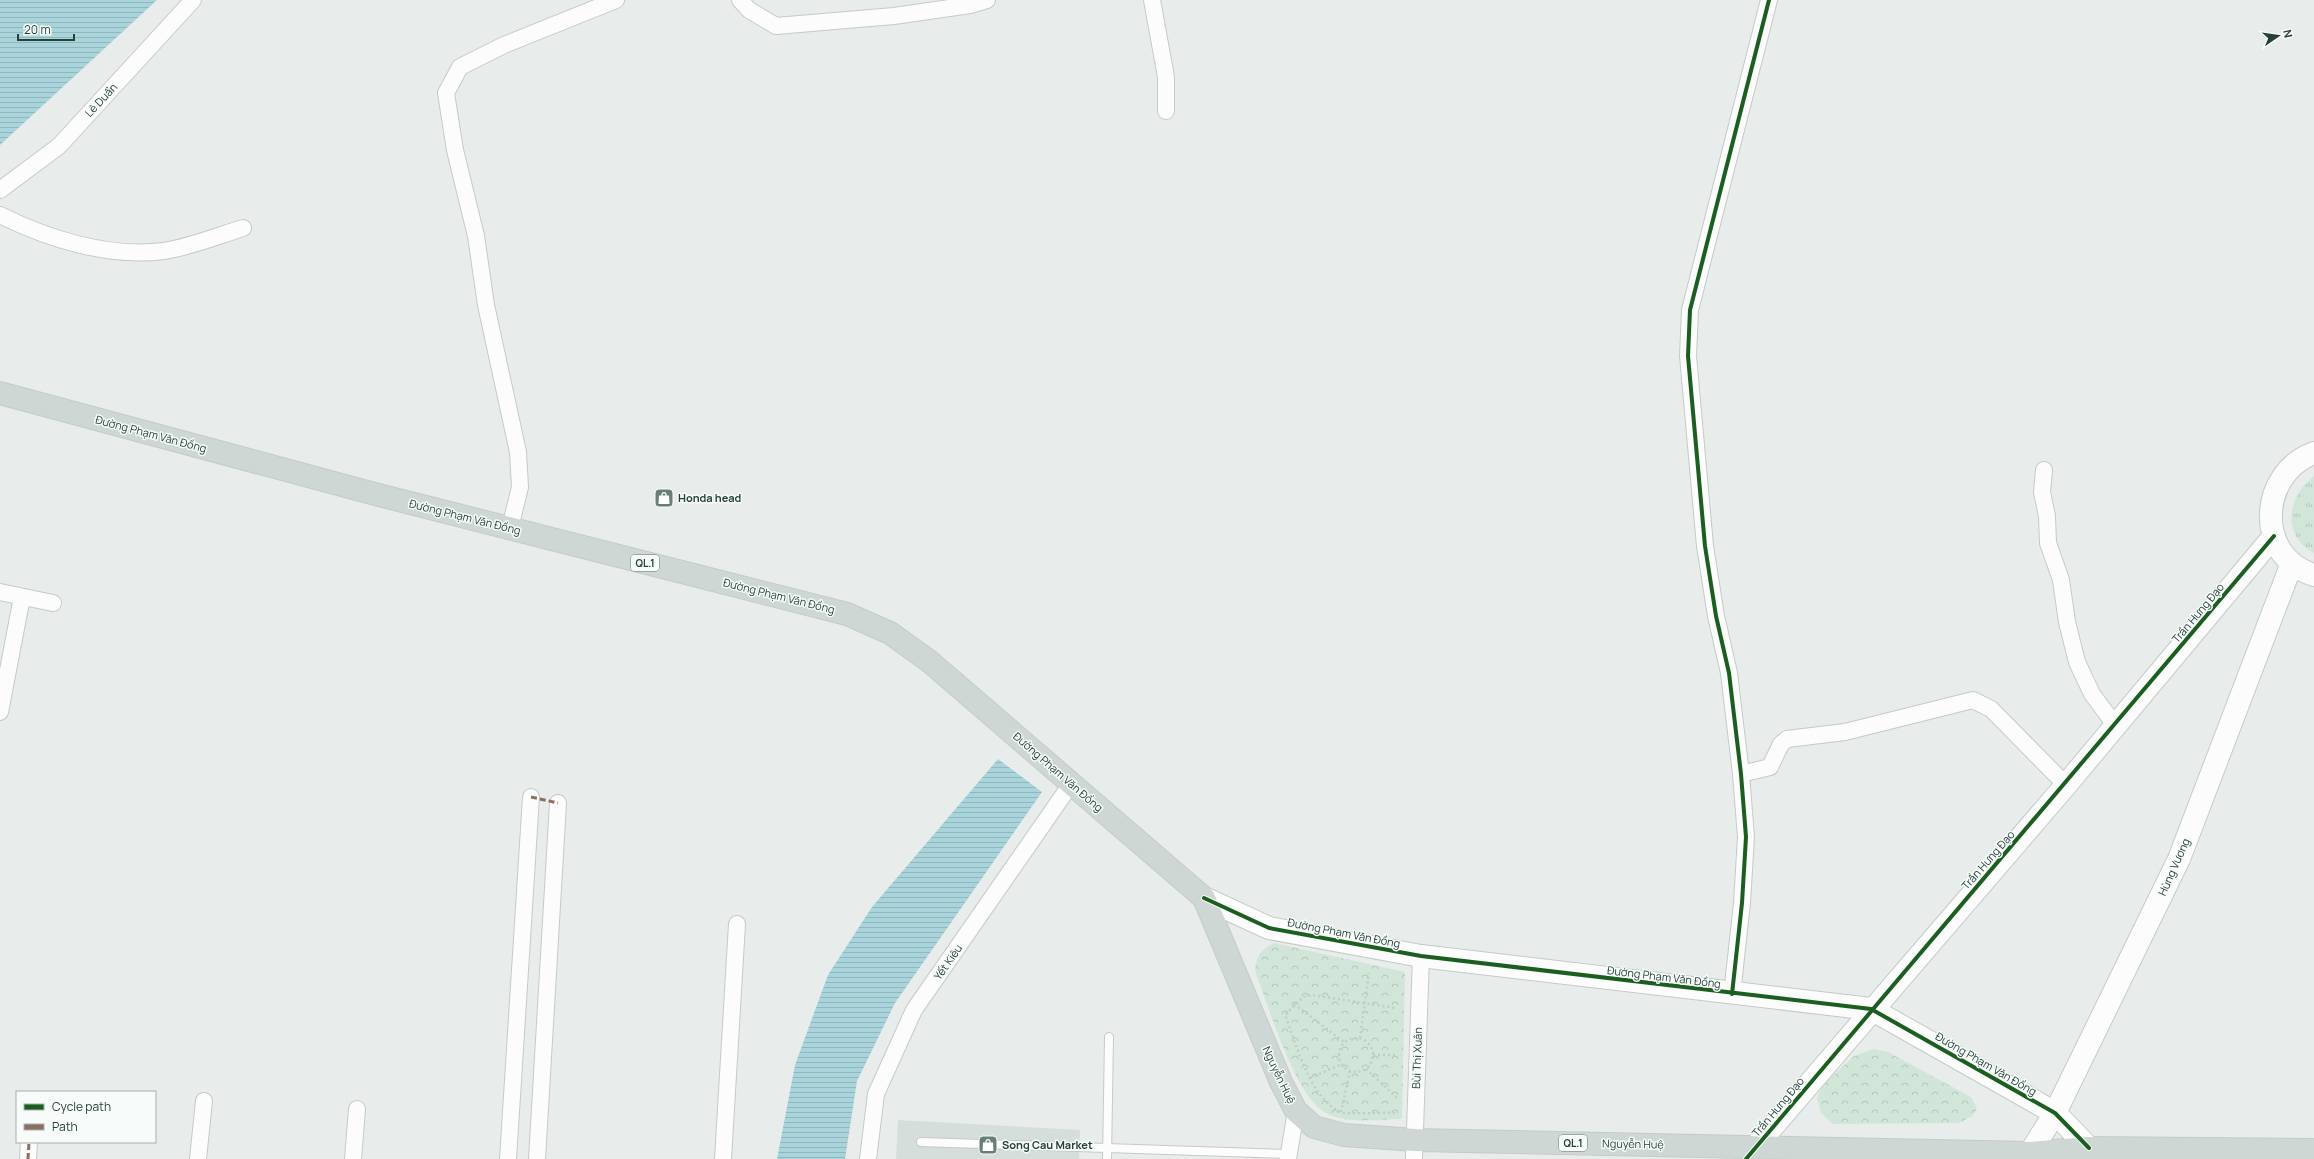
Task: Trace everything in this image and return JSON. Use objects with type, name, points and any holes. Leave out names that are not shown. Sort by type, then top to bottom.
[{"type":"main road","name":"Đường Phạm Văn Đồng","points":[[0,393],[510,528],[847,614],[862,620],[890,633],[928,661],[1204,898]]},
{"type":"main road","name":"Nguyễn Huệ","points":[[1204,898],[1281,1082],[1296,1111],[1314,1128],[1414,1150],[2029,1156],[2089,1148]]},
{"type":"main road","name":"QL.1","points":[[2089,1148],[2314,1150]]},
{"type":"street","name":"Lê Duẩn","points":[[0,190],[59,146],[193,0]]},
{"type":"street","points":[[510,528],[520,487],[518,452],[486,305],[476,236],[455,150],[446,93],[460,67],[504,45],[616,0]]},
{"type":"street","points":[[740,0],[749,10],[776,26],[894,16],[970,5],[987,0]]},
{"type":"street","points":[[1152,0],[1166,77],[1166,111]]},
{"type":"street","points":[[1732,994],[1742,903],[1746,837],[1741,774],[1729,673],[1716,616],[1705,546],[1688,356],[1689,325],[1690,310],[1769,0]]},
{"type":"street","points":[[0,215],[24,227],[81,244],[121,252],[164,251],[243,228]]},
{"type":"street","points":[[2314,453],[2303,457],[2289,468],[2278,483],[2272,500],[2270,518],[2274,536],[2292,563],[2314,574]]},
{"type":"street","points":[[2044,470],[2042,492],[2047,516],[2048,543],[2061,580],[2067,622],[2077,662],[2092,694],[2115,725]]},
{"type":"street","name":"Trần Hưng Đạo","points":[[1751,1153],[1871,1009],[2066,785],[2274,536]]},
{"type":"street","name":"Hùng Vương","points":[[2029,1156],[2055,1113],[2179,860],[2292,563]]},
{"type":"street","points":[[0,592],[54,603]]},
{"type":"street","points":[[0,712],[22,597]]},
{"type":"street","points":[[1741,774],[1770,766],[1781,744],[1787,739],[1845,732],[1973,700],[1992,708],[2066,785]]},
{"type":"street","name":"Yết Kiêu","points":[[868,1159],[876,1094],[914,1010],[1071,784]]},
{"type":"street","points":[[508,1159],[530,797]]},
{"type":"street","points":[[537,1159],[558,803]]},
{"type":"street","name":"Đường Phạm Văn Đồng","points":[[1204,898],[1269,928],[1421,956],[1732,994],[1871,1009],[2055,1113],[2089,1148]]},
{"type":"street","points":[[723,1159],[737,924]]},
{"type":"street","name":"Bùi Thị Xuân","points":[[1414,1150],[1421,956]]},
{"type":"street","points":[[198,1159],[204,1101]]},
{"type":"street","points":[[353,1159],[357,1109]]},
{"type":"street","points":[[1288,1157],[1296,1111]]},
{"type":"street","points":[[28,1159],[29,1143]]},
{"type":"lane","points":[[1106,1159],[1109,1037]]},
{"type":"lane","points":[[921,1142],[1107,1148],[1288,1157]]},
{"type":"path","points":[[1360,1038],[1369,973]]},
{"type":"path","points":[[1395,1112],[1341,1112],[1324,1098],[1310,1078],[1285,1015],[1294,1004],[1303,997],[1312,995],[1396,1008]]},
{"type":"path","points":[[1294,1004],[1344,1042]]},
{"type":"path","points":[[1354,1037],[1360,1038],[1370,1044],[1373,1055],[1372,1060],[1366,1069],[1361,1071],[1350,1071],[1342,1064],[1339,1053],[1344,1042],[1354,1037]]},
{"type":"path","points":[[1373,1055],[1398,1055]]},
{"type":"path","points":[[1310,1078],[1342,1064]]},
{"type":"path","points":[[1366,1069],[1397,1098]]},
{"type":"path","points":[[1341,1112],[1350,1071]]},
{"type":"shaded area","name":"Song Cau Market","points":[[898,1120],[1080,1130],[1079,1159],[896,1159]]},
{"type":"green space","points":[[2314,476],[2314,553],[2303,546],[2296,537],[2292,526],[2292,516],[2293,505],[2298,494],[2305,484]]},
{"type":"green space","points":[[1274,943],[1405,972],[1402,1119],[1352,1120],[1332,1116],[1324,1112],[1313,1102],[1302,1087],[1283,1047],[1255,971],[1260,954]]},
{"type":"green space","points":[[1873,1049],[1888,1052],[1971,1097],[1977,1109],[1972,1116],[1959,1123],[1833,1124],[1821,1113],[1817,1098],[1822,1086],[1854,1056]]},
{"type":"water","points":[[0,0],[157,0],[0,145]]},
{"type":"water","points":[[998,759],[1042,792],[895,1003],[857,1081],[845,1159],[777,1159],[795,1065],[828,975],[872,907]]},
{"type":"marked path","points":[[531,797],[558,803]]},
{"type":"marked path","points":[[28,1159],[29,1143]]},
{"type":"cycle path","points":[[1732,994],[1742,903],[1746,837],[1741,774],[1729,673],[1716,616],[1705,546],[1688,356],[1690,310],[1769,0]]},
{"type":"cycle path","points":[[1746,1159],[2274,536]]},
{"type":"cycle path","points":[[1204,898],[1269,928],[1421,956],[1871,1009],[2055,1113],[2089,1148]]},
{"type":"place","name":"Honda head","points":[[664,498]]},
{"type":"place","name":"Song Cau Market","points":[[988,1145]]}]
